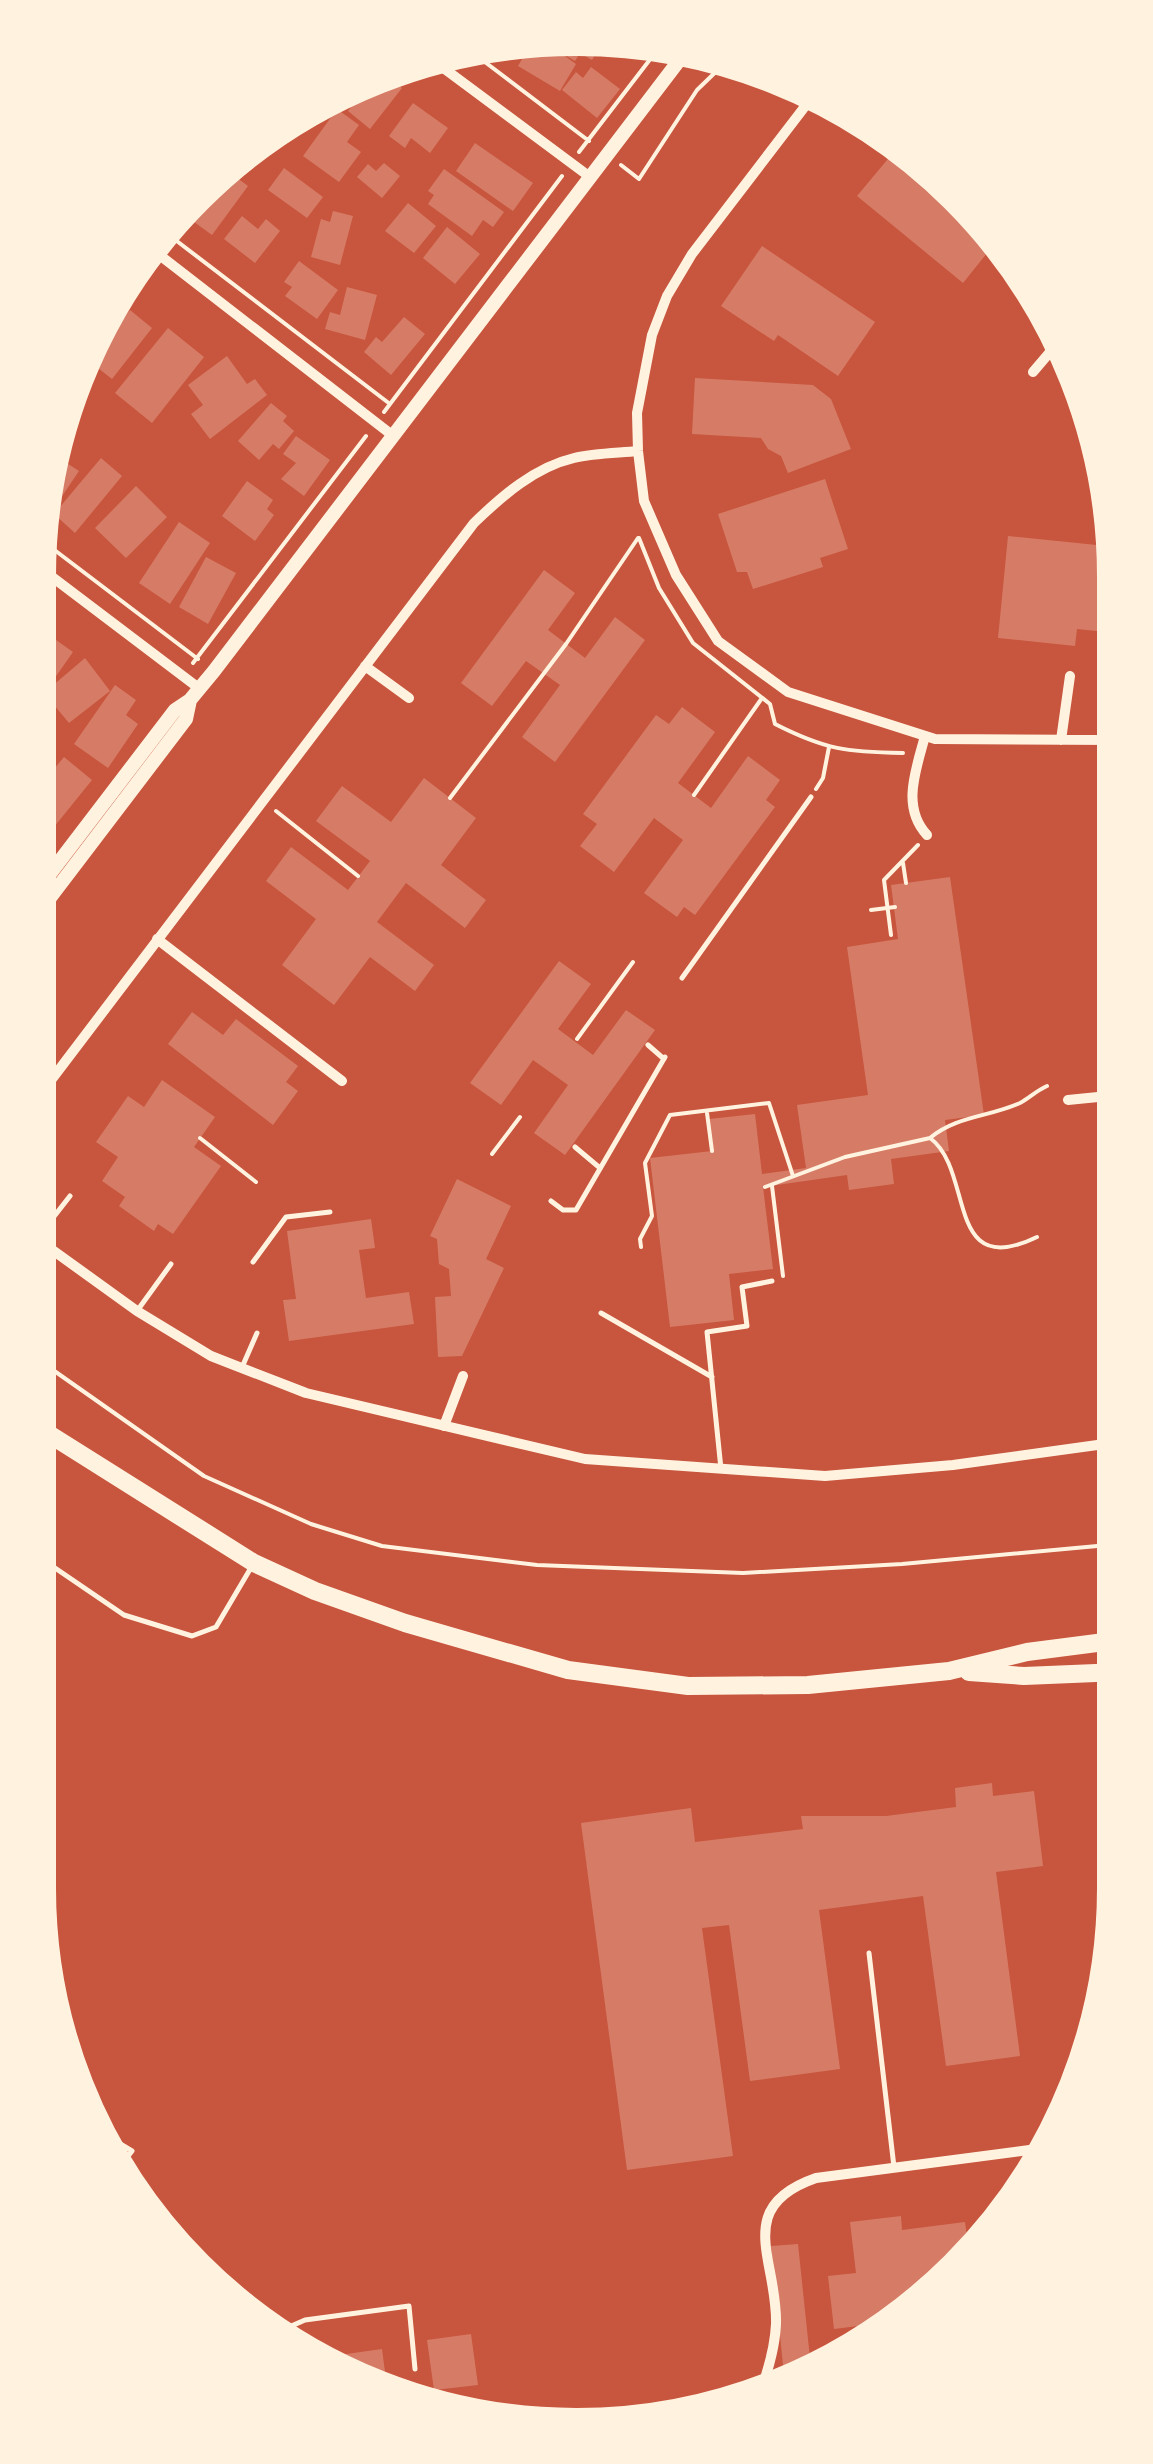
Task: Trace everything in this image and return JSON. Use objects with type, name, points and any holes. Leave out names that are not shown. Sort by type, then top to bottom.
[{"type":"main road","points":[[50,1435],[254,1563],[315,1591],[405,1623],[568,1670],[636,1680],[742,1687],[808,1685],[949,1671],[1027,1652],[1103,1642]]},
{"type":"main road","points":[[949,1671],[1024,1676],[1103,1673]]},
{"type":"street","points":[[50,873],[175,710],[214,671],[679,60]]},
{"type":"street","points":[[443,67],[590,176]]},
{"type":"street","points":[[807,103],[692,254],[667,296],[652,335],[637,413],[638,451],[644,502],[676,575],[718,641],[788,692],[935,740],[1103,740]]},
{"type":"street","points":[[160,255],[392,435]]},
{"type":"street","points":[[1033,372],[1052,350]]},
{"type":"street","points":[[50,1080],[474,523],[529,478],[573,458],[638,451]]},
{"type":"street","points":[[50,575],[184,676],[195,694]]},
{"type":"street","points":[[366,666],[409,698]]},
{"type":"street","points":[[1060,740],[1070,676]]},
{"type":"street","points":[[50,897],[186,719],[195,694]]},
{"type":"street","points":[[925,736],[911,804],[916,823],[927,835]]},
{"type":"street","points":[[157,938],[342,1081]]},
{"type":"street","points":[[1068,1100],[1103,1096]]},
{"type":"street","points":[[50,1249],[137,1311],[211,1356],[306,1393],[586,1459],[825,1476],[953,1465],[1103,1444]]},
{"type":"street","points":[[444,1426],[463,1376]]},
{"type":"street","points":[[766,2379],[776,2323],[766,2249],[767,2213],[788,2188],[816,2178],[1033,2149]]},
{"type":"lane","points":[[682,978],[811,797]]},
{"type":"lane","points":[[551,1201],[563,1210],[576,1210],[664,1058],[648,1044]]},
{"type":"lane","points":[[575,1147],[600,1168]]},
{"type":"lane","points":[[50,1219],[70,1196]]},
{"type":"lane","points":[[253,1262],[286,1217],[330,1212]]},
{"type":"lane","points":[[137,1311],[172,1264]]},
{"type":"lane","points":[[722,1468],[707,1332],[747,1326],[742,1287],[772,1281]]},
{"type":"lane","points":[[601,1313],[712,1376]]},
{"type":"lane","points":[[242,1368],[256,1332]]},
{"type":"lane","points":[[50,1565],[124,1615],[192,1636],[216,1628],[254,1563]]},
{"type":"lane","points":[[869,1953],[894,2168]]},
{"type":"lane","points":[[116,2142],[132,2152],[126,2159]]},
{"type":"lane","points":[[288,2328],[304,2320],[408,2306],[414,2369]]},
{"type":"path","points":[[184,676],[653,56]]},
{"type":"path","points":[[482,59],[639,179],[697,90],[718,70]]},
{"type":"path","points":[[173,238],[390,404]]},
{"type":"path","points":[[450,798],[566,644],[638,538]]},
{"type":"path","points":[[51,547],[214,671]]},
{"type":"path","points":[[694,795],[762,698]]},
{"type":"path","points":[[811,797],[824,778],[829,747]]},
{"type":"path","points":[[262,800],[358,876]]},
{"type":"path","points":[[891,935],[884,880],[927,835]]},
{"type":"path","points":[[903,862],[906,882]]},
{"type":"path","points":[[871,910],[895,907]]},
{"type":"path","points":[[577,1039],[633,962]]},
{"type":"path","points":[[764,1187],[845,1157],[930,1138],[946,1125],[1022,1102],[1032,1092],[1047,1086]]},
{"type":"path","points":[[707,1113],[768,1104],[793,1176]]},
{"type":"path","points":[[641,1247],[640,1239],[652,1216],[645,1163],[670,1115],[706,1109],[712,1151]]},
{"type":"path","points":[[492,1154],[520,1117]]},
{"type":"path","points":[[200,1138],[256,1182]]},
{"type":"path","points":[[930,1138],[942,1146],[966,1219],[978,1240],[993,1248],[1012,1249],[1037,1237]]},
{"type":"path","points":[[772,1184],[783,1279],[772,1281]]},
{"type":"path","points":[[769,1240],[778,1239]]},
{"type":"path","points":[[50,1369],[204,1476],[311,1524],[382,1546],[537,1565],[743,1573],[902,1564],[1103,1545]]},
{"type":"building","points":[[557,51],[576,64],[560,91],[518,66],[526,53]]},
{"type":"building","points":[[558,51],[598,51],[592,60],[580,53],[575,61]]},
{"type":"building","points":[[591,67],[620,89],[597,118],[562,90],[576,72],[583,78]]},
{"type":"building","points":[[395,82],[402,88],[370,129],[348,111],[354,103],[351,101]]},
{"type":"building","points":[[413,103],[448,128],[430,153],[411,138],[405,148],[389,136]]},
{"type":"building","points":[[337,109],[359,125],[347,142],[361,152],[339,182],[303,156]]},
{"type":"building","points":[[475,143],[533,183],[513,211],[456,171]]},
{"type":"building","points":[[891,155],[949,204],[989,250],[963,283],[857,196]]},
{"type":"building","points":[[384,163],[400,176],[382,198],[357,177],[368,164],[376,171]]},
{"type":"building","points":[[284,168],[323,197],[307,218],[268,190]]},
{"type":"building","points":[[444,169],[504,212],[493,227],[483,220],[472,236],[428,204],[434,195],[428,191]]},
{"type":"building","points":[[235,176],[248,186],[212,235],[190,219]]},
{"type":"building","points":[[408,203],[436,226],[414,253],[385,231]]},
{"type":"building","points":[[333,211],[353,216],[340,265],[311,257],[321,219],[330,222]]},
{"type":"building","points":[[242,216],[258,229],[266,219],[280,231],[255,263],[224,239]]},
{"type":"building","points":[[447,227],[480,254],[455,284],[423,258]]},
{"type":"building","points":[[762,246],[875,322],[838,376],[778,335],[774,341],[721,306]]},
{"type":"building","points":[[299,261],[338,290],[317,319],[285,296],[292,287],[284,282]]},
{"type":"building","points":[[347,287],[377,295],[365,340],[325,329],[330,312],[340,315]]},
{"type":"building","points":[[130,310],[152,328],[112,379],[94,365],[107,339]]},
{"type":"building","points":[[404,317],[425,334],[391,375],[364,352],[376,337],[382,342]]},
{"type":"building","points":[[168,328],[204,357],[152,423],[115,393]]},
{"type":"building","points":[[227,356],[247,384],[255,379],[267,395],[210,439],[191,414],[203,405],[188,385]]},
{"type":"building","points":[[695,378],[813,385],[831,399],[851,449],[788,473],[781,456],[768,449],[761,438],[692,434]]},
{"type":"building","points":[[271,403],[287,416],[283,421],[294,431],[279,449],[273,444],[259,460],[238,441]]},
{"type":"building","points":[[296,436],[330,460],[304,496],[281,479],[296,463],[283,454]]},
{"type":"building","points":[[101,458],[122,476],[75,533],[54,514]]},
{"type":"building","points":[[63,461],[79,471],[55,506]]},
{"type":"building","points":[[825,479],[848,549],[820,558],[823,567],[753,589],[747,572],[737,572],[718,514]]},
{"type":"building","points":[[247,481],[273,500],[267,509],[274,515],[255,541],[222,516]]},
{"type":"building","points":[[136,486],[167,517],[126,558],[95,528]]},
{"type":"building","points":[[179,522],[210,543],[170,604],[139,583]]},
{"type":"building","points":[[1008,536],[1102,546],[1103,632],[1077,629],[1075,646],[998,638]]},
{"type":"building","points":[[206,557],[236,573],[208,624],[179,607]]},
{"type":"building","points":[[544,570],[575,593],[548,630],[585,658],[615,617],[645,640],[555,762],[522,737],[560,685],[526,661],[492,706],[461,683]]},
{"type":"building","points":[[50,636],[73,652],[50,685]]},
{"type":"building","points":[[85,658],[110,691],[69,723],[50,700],[50,688]]},
{"type":"building","points":[[115,685],[136,700],[126,715],[138,724],[108,768],[74,744]]},
{"type":"building","points":[[682,707],[715,732],[678,783],[711,808],[748,756],[780,780],[766,800],[775,807],[695,915],[684,907],[677,917],[644,893],[683,840],[654,818],[614,872],[580,846],[597,824],[583,814],[656,715],[669,724]]},
{"type":"building","points":[[64,757],[92,780],[54,827],[50,824],[50,774]]},
{"type":"building","points":[[424,778],[476,818],[441,865],[486,900],[465,928],[406,883],[377,922],[434,965],[415,991],[370,957],[334,1005],[282,965],[316,919],[266,881],[291,847],[348,890],[370,861],[316,821],[342,786],[391,822]]},
{"type":"building","points":[[950,877],[984,1115],[945,1120],[949,1151],[891,1159],[894,1184],[849,1190],[847,1175],[763,1187],[773,1269],[729,1274],[734,1320],[670,1327],[650,1158],[712,1151],[709,1119],[755,1114],[762,1174],[806,1168],[797,1105],[868,1095],[847,947],[898,939],[891,885]]},
{"type":"building","points":[[559,961],[591,984],[558,1029],[593,1055],[626,1010],[655,1030],[565,1155],[534,1133],[568,1085],[533,1060],[501,1105],[470,1083]]},
{"type":"building","points":[[192,1012],[223,1035],[236,1019],[298,1066],[286,1082],[298,1091],[273,1125],[168,1044]]},
{"type":"building","points":[[162,1080],[215,1117],[194,1147],[221,1166],[173,1234],[158,1224],[154,1231],[119,1206],[125,1197],[102,1181],[118,1157],[96,1142],[128,1096],[144,1107]]},
{"type":"building","points":[[457,1179],[511,1206],[486,1259],[504,1268],[462,1356],[438,1357],[435,1297],[451,1296],[449,1269],[439,1264],[437,1239],[430,1236]]},
{"type":"building","points":[[371,1219],[375,1248],[359,1250],[366,1298],[409,1292],[414,1324],[289,1341],[283,1300],[296,1299],[287,1231]]},
{"type":"building","points":[[992,1783],[993,1796],[1034,1791],[1043,1866],[996,1872],[1020,2056],[946,2066],[923,1896],[819,1910],[840,2069],[750,2081],[729,1925],[702,1928],[733,2156],[627,2170],[581,1823],[691,1808],[695,1842],[803,1829],[801,1816],[886,1816],[956,1807],[955,1788]]},
{"type":"building","points":[[901,2216],[902,2230],[965,2222],[967,2240],[924,2283],[870,2325],[834,2329],[828,2276],[856,2273],[850,2222]]},
{"type":"building","points":[[798,2244],[810,2359],[784,2371],[771,2246]]},
{"type":"building","points":[[471,2334],[478,2385],[434,2390],[427,2340]]},
{"type":"building","points":[[382,2349],[386,2378],[375,2374],[336,2355]]}]
